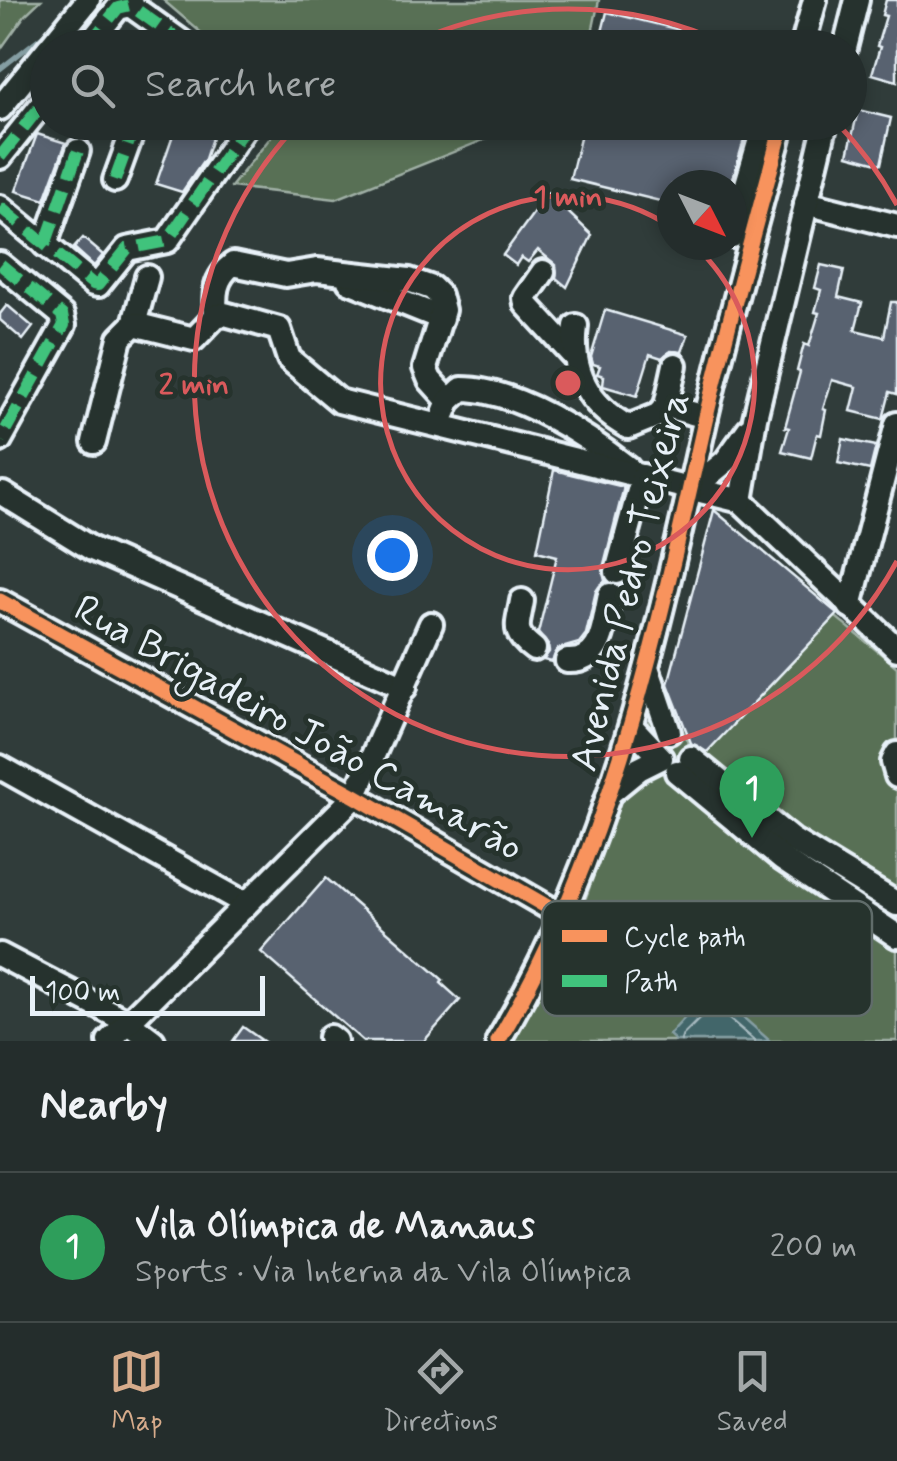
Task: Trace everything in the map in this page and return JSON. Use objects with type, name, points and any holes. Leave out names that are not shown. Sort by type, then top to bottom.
[{"type":"street","points":[[63,30],[88,0]]},
{"type":"street","points":[[807,30],[815,0]]},
{"type":"street","points":[[849,30],[856,0]]},
{"type":"street","points":[[101,30],[123,5],[130,5],[153,30]]},
{"type":"street","points":[[0,108],[30,70]]},
{"type":"street","points":[[0,157],[30,120]]},
{"type":"street","points":[[115,180],[129,140]]},
{"type":"street","points":[[0,207],[98,285],[127,250],[166,241],[236,140]]},
{"type":"street","points":[[747,182],[759,140]]},
{"type":"street","name":"Avenida Pedro Teixeira","points":[[570,901],[612,791],[648,670],[706,417],[778,140]]},
{"type":"street","name":"Avenida Pedro Teixeira","points":[[741,501],[755,418],[822,140]]},
{"type":"street","points":[[45,245],[78,151]]},
{"type":"street","points":[[806,203],[897,226]]},
{"type":"street","points":[[0,264],[62,315],[64,325],[0,440]]},
{"type":"street","points":[[216,316],[216,287],[232,264],[286,276],[307,269],[327,273],[440,318],[425,368],[430,380],[449,400]]},
{"type":"street","points":[[543,272],[526,304],[572,354],[588,391],[608,416],[628,426],[658,415],[666,406],[674,365]]},
{"type":"street","points":[[94,442],[120,338],[134,324],[147,278]]},
{"type":"street","points":[[134,324],[194,339],[216,316],[233,315],[278,329],[289,359],[340,400],[741,501],[897,648]]},
{"type":"street","points":[[572,354],[576,326]]},
{"type":"street","points":[[438,427],[449,400],[462,389],[508,400],[567,427],[639,474]]},
{"type":"street","points":[[666,406],[706,417]]},
{"type":"street","name":"Avenida Pedro Teixeira","points":[[692,488],[726,461],[755,418]]},
{"type":"street","points":[[850,606],[897,424]]},
{"type":"street","points":[[567,661],[584,661],[597,648],[639,474]]},
{"type":"street","points":[[2,494],[92,549],[140,572],[405,687]]},
{"type":"street","name":"Rua Brigadeiro João Camarão","points":[[0,600],[542,903]]},
{"type":"street","points":[[522,601],[517,632],[534,649]]},
{"type":"street","points":[[109,1041],[356,796],[431,624]]},
{"type":"street","points":[[648,670],[673,754],[787,850],[856,901]]},
{"type":"street","name":"Avenida Pedro Teixeira","points":[[632,728],[652,726],[673,754]]},
{"type":"street","points":[[612,791],[638,769],[673,754]]},
{"type":"street","points":[[897,754],[892,762],[897,776]]},
{"type":"street","points":[[0,766],[246,904]]},
{"type":"street","points":[[787,850],[897,904]]},
{"type":"street","points":[[872,913],[894,929]]},
{"type":"street","points":[[0,954],[128,1022],[152,1041]]},
{"type":"street","name":"Avenida Pedro Teixeira","points":[[498,1041],[542,958]]},
{"type":"green space","points":[[0,0],[41,0],[0,50]]},
{"type":"green space","points":[[163,0],[599,0],[593,30],[198,30]]},
{"type":"green space","points":[[268,140],[484,140],[336,199],[231,187]]},
{"type":"green space","points":[[825,608],[897,667],[897,1041],[514,1041],[542,989],[542,1016],[872,1016],[872,901],[585,901],[661,687],[691,747]]},
{"type":"water","points":[[686,1016],[742,1016],[770,1041],[676,1041],[669,1035]]},
{"type":"building","points":[[886,0],[897,0],[897,81],[872,74]]},
{"type":"building","points":[[607,12],[680,30],[602,30]]},
{"type":"building","points":[[867,112],[891,118],[881,164],[848,155],[851,140],[867,140]]},
{"type":"building","points":[[35,140],[66,143],[45,200],[16,191]]},
{"type":"building","points":[[171,140],[211,140],[205,159],[182,192],[156,184]]},
{"type":"building","points":[[580,140],[744,140],[735,170],[657,170],[657,200],[570,179]]},
{"type":"building","points":[[548,193],[592,235],[567,287],[556,278],[556,265],[538,250],[528,262],[521,257],[516,265],[503,255]]},
{"type":"building","points":[[83,238],[103,255],[94,266],[74,248]]},
{"type":"building","points":[[821,265],[844,270],[838,297],[862,303],[855,330],[884,337],[891,302],[897,302],[897,394],[890,392],[883,419],[851,411],[857,387],[832,380],[823,409],[826,410],[821,435],[817,434],[811,458],[782,451],[804,344],[809,346],[819,313],[815,312],[821,290],[815,288]]},
{"type":"building","points":[[7,305],[33,327],[23,340],[0,320]]},
{"type":"building","points":[[605,310],[688,335],[682,352],[671,351],[662,358],[650,354],[637,396],[603,386],[604,376],[597,374],[600,366],[593,364],[591,357]]},
{"type":"building","points":[[843,439],[876,446],[870,470],[838,463]]},
{"type":"building","points":[[554,470],[624,487],[603,568],[605,581],[596,591],[586,634],[579,643],[558,649],[552,662],[543,660],[549,652],[548,645],[538,633],[557,556],[537,551]]},
{"type":"building","points":[[714,510],[838,614],[707,752],[691,743],[668,684]]},
{"type":"building","points":[[326,878],[443,980],[441,983],[460,1000],[424,1041],[363,1041],[261,952]]},
{"type":"building","points":[[243,1027],[263,1041],[233,1041]]},
{"type":"waterway","points":[[0,69],[30,46]]},
{"type":"marked path","points":[[100,30],[118,8],[130,5],[165,30]]},
{"type":"marked path","points":[[0,157],[30,120]]},
{"type":"marked path","points":[[115,180],[129,140]]},
{"type":"marked path","points":[[0,207],[98,285],[127,249],[167,241],[237,140]]},
{"type":"marked path","points":[[45,245],[78,151]]},
{"type":"marked path","points":[[0,264],[62,315],[64,325],[0,440]]},
{"type":"cycle path","points":[[568,901],[627,738],[778,140]]},
{"type":"cycle path","points":[[0,601],[542,904]]},
{"type":"cycle path","points":[[498,1041],[542,959]]},
{"type":"place","name":"Vila Olímpica de Manaus","points":[[752,838]]}]
